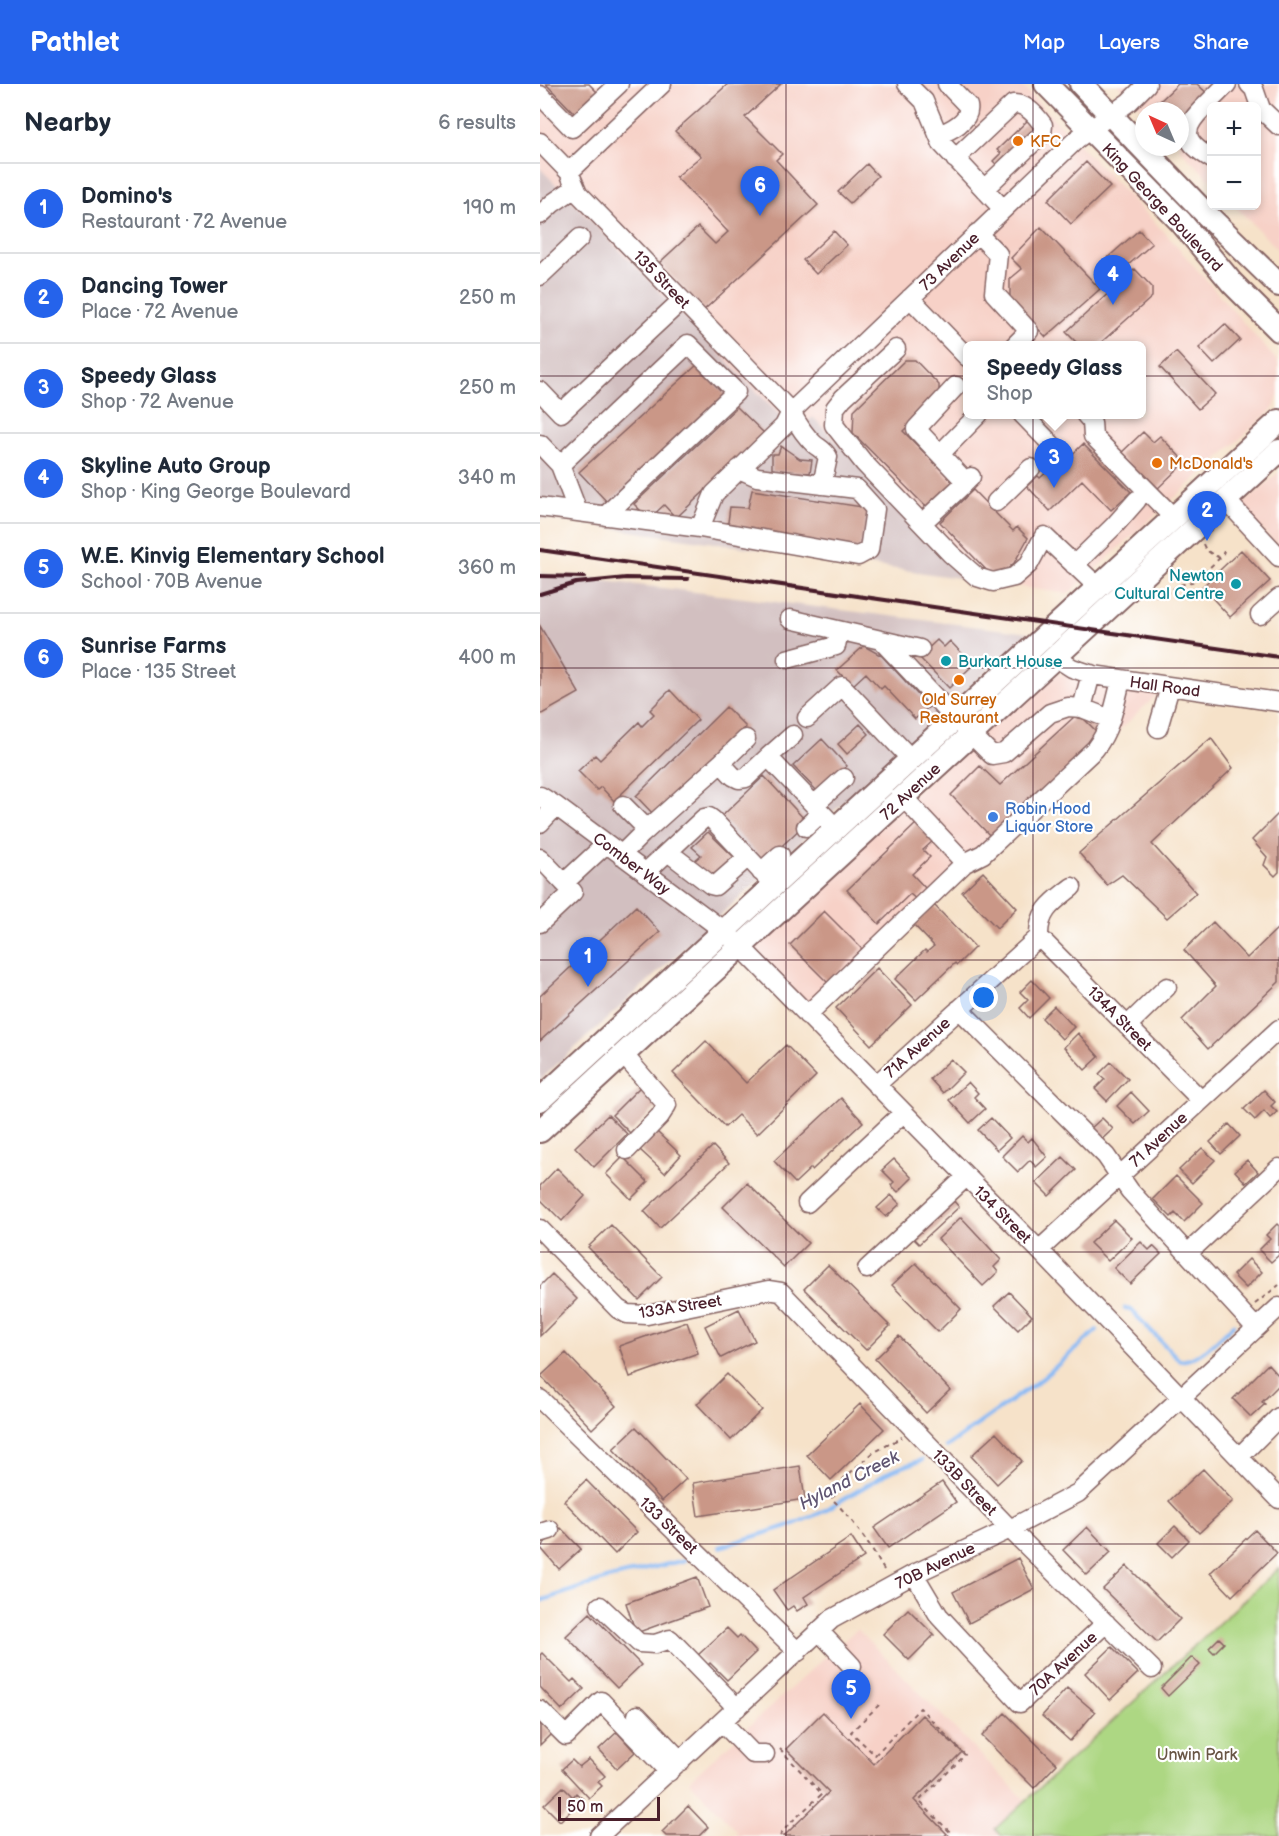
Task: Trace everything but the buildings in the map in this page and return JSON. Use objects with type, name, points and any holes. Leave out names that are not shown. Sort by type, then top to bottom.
[{"type":"main road","name":"King George Boulevard","points":[[1046,84],[1181,222],[1225,274],[1279,330]]},
{"type":"main road","name":"King George Boulevard","points":[[1081,84],[1207,206]]},
{"type":"main road","name":"King George Boulevard","points":[[1211,210],[1279,285]]},
{"type":"main road","name":"72 Avenue","points":[[540,1100],[724,931],[824,815],[911,759],[951,714],[1098,587],[1279,421]]},
{"type":"main road","name":"72 Avenue","points":[[540,1131],[1279,451]]},
{"type":"street","points":[[540,215],[662,84]]},
{"type":"street","points":[[907,84],[924,101],[942,144],[1003,209]]},
{"type":"street","points":[[938,135],[955,127],[969,111],[968,106],[947,84]]},
{"type":"street","points":[[1207,156],[1191,142],[1187,132],[1188,127],[1192,119],[1227,84]]},
{"type":"street","points":[[1249,84],[1254,89],[1257,102]]},
{"type":"street","points":[[540,95],[572,128],[609,87]]},
{"type":"street","name":"73 Avenue","points":[[700,528],[714,494],[784,426],[791,412],[826,378],[1077,139],[1129,102],[1152,92]]},
{"type":"street","points":[[955,159],[1013,104],[1024,106],[1032,112],[1043,125],[1042,134],[984,189]]},
{"type":"street","points":[[1261,118],[1279,126]]},
{"type":"street","name":"135 Street","points":[[540,142],[682,300],[791,412],[815,445],[823,449],[828,457],[822,485]]},
{"type":"street","points":[[977,233],[998,254],[994,292],[1029,331],[1018,341]]},
{"type":"street","points":[[540,276],[580,238]]},
{"type":"street","points":[[910,298],[963,353]]},
{"type":"street","points":[[540,391],[561,412],[682,300]]},
{"type":"street","points":[[560,465],[688,344],[736,392],[605,516]]},
{"type":"street","points":[[896,349],[835,408],[834,425],[864,463],[951,554],[977,577],[993,582],[1014,577],[1029,564],[1044,536],[1098,587]]},
{"type":"street","points":[[826,378],[843,398]]},
{"type":"street","points":[[922,523],[969,480],[916,429],[956,386]]},
{"type":"street","points":[[940,454],[974,419]]},
{"type":"street","points":[[1027,419],[1055,448]]},
{"type":"street","points":[[1077,419],[1174,518]]},
{"type":"street","points":[[1089,419],[1092,422],[1093,436]]},
{"type":"street","points":[[540,444],[560,465],[578,512]]},
{"type":"street","points":[[996,502],[1030,468]]},
{"type":"street","points":[[540,507],[700,528],[858,556],[869,550],[875,508],[857,489],[757,477],[739,469]]},
{"type":"street","points":[[1074,565],[1137,500]]},
{"type":"street","points":[[1226,500],[1279,557]]},
{"type":"street","points":[[1260,615],[1279,598]]},
{"type":"street","points":[[790,619],[920,649]]},
{"type":"street","points":[[787,659],[836,646],[839,630]]},
{"type":"street","points":[[881,640],[992,755],[1004,753],[1050,713],[1068,707],[1082,708],[1110,719]]},
{"type":"street","name":"Hall Road","points":[[1055,657],[1071,668],[1091,674],[1279,702]]},
{"type":"street","points":[[1082,708],[1091,674]]},
{"type":"street","points":[[807,1015],[965,863],[983,854],[1095,749],[1103,739],[1121,680]]},
{"type":"street","points":[[807,718],[842,686],[911,759]]},
{"type":"street","points":[[1158,728],[1170,687]]},
{"type":"street","points":[[721,763],[733,776],[739,779],[746,778],[793,735]]},
{"type":"street","points":[[621,855],[746,740]]},
{"type":"street","points":[[768,757],[824,815]]},
{"type":"street","points":[[806,827],[824,815],[844,778]]},
{"type":"street","name":"Comber Way","points":[[540,796],[724,931]]},
{"type":"street","points":[[903,797],[965,863]]},
{"type":"street","points":[[623,805],[647,829]]},
{"type":"street","points":[[540,822],[556,806]]},
{"type":"street","points":[[645,873],[704,818],[709,817],[768,878],[780,855]]},
{"type":"street","points":[[564,883],[606,844]]},
{"type":"street","points":[[668,852],[715,886],[748,857]]},
{"type":"street","points":[[540,858],[573,892],[540,923]]},
{"type":"street","points":[[1039,937],[1038,925],[1042,914],[1071,887]]},
{"type":"street","name":"134 Street","points":[[724,931],[1039,1250],[1279,1498]]},
{"type":"street","name":"71A Avenue","points":[[876,1085],[1039,937]]},
{"type":"street","name":"134A Street","points":[[1039,937],[1200,1100]]},
{"type":"street","points":[[1127,1026],[1167,987]]},
{"type":"street","points":[[959,1010],[1106,1156],[1130,1191],[1256,1328]]},
{"type":"street","name":"71 Avenue","points":[[1039,1250],[1279,1029]]},
{"type":"street","points":[[623,1054],[667,1105],[660,1116],[627,1150]]},
{"type":"street","points":[[807,1203],[903,1113]]},
{"type":"street","points":[[1188,1253],[1279,1168]]},
{"type":"street","points":[[867,1269],[966,1177]]},
{"type":"street","name":"133A Street","points":[[543,1239],[618,1309],[627,1314],[647,1315],[768,1290],[781,1292]]},
{"type":"street","name":"133B Street","points":[[781,1292],[1010,1529],[1152,1669]]},
{"type":"street","name":"70B Avenue","points":[[599,1836],[832,1619],[914,1574],[1010,1529],[1084,1488],[1279,1307]]},
{"type":"street","name":"133 Street","points":[[540,1399],[798,1652]]},
{"type":"street","points":[[1239,1457],[1279,1417]]},
{"type":"street","name":"70A Avenue","points":[[914,1574],[939,1616],[1020,1703],[1106,1623]]},
{"type":"street","points":[[600,1606],[639,1643],[654,1644],[670,1638],[737,1708]]},
{"type":"street","points":[[819,1631],[852,1666]]},
{"type":"street","points":[[540,1710],[567,1736],[601,1701],[675,1767]]},
{"type":"street","points":[[637,1716],[675,1767]]},
{"type":"street","points":[[722,1722],[753,1754],[772,1752]]},
{"type":"path","points":[[1202,538],[1206,550],[1220,558]]},
{"type":"path","points":[[1142,593],[1156,596],[1165,594],[1185,583],[1195,581],[1220,558],[1224,551]]},
{"type":"path","points":[[884,1570],[870,1546],[831,1498],[838,1492],[834,1487],[873,1453],[915,1430]]},
{"type":"path","points":[[879,1705],[851,1732],[875,1755],[920,1708],[965,1755],[919,1801],[951,1833],[948,1836]]},
{"type":"path","points":[[772,1752],[822,1794],[788,1825],[780,1836]]},
{"type":"shaded area","points":[[540,84],[1020,84],[1166,234],[1278,362],[1279,393],[1274,408],[1068,594],[973,580],[813,417],[796,433],[540,168]]},
{"type":"shaded area","points":[[1117,84],[1279,84],[1279,251],[1239,210],[1261,210],[1261,102],[1207,102],[1207,177],[1187,156],[1189,156],[1189,102],[1135,102]]},
{"type":"shaded area","points":[[540,168],[796,432],[813,417],[973,580],[540,518]]},
{"type":"shaded area","points":[[1279,472],[1279,547],[1240,507]]},
{"type":"shaded area","points":[[540,573],[1029,633],[540,1080]]},
{"type":"shaded area","points":[[1048,672],[1160,692],[981,860],[814,1010],[746,948]]},
{"type":"shaded area","points":[[857,1629],[1026,1801],[995,1829],[1002,1836],[734,1836],[738,1832],[689,1781]]},
{"type":"green space","name":"Unwin Park","points":[[1279,1568],[1279,1836],[1002,1836],[995,1829]]},
{"type":"waterway","name":"Hyland Creek","points":[[1125,1308],[1130,1309],[1179,1360],[1186,1360],[1200,1354],[1234,1324]]},
{"type":"waterway","name":"Hyland Creek","points":[[946,1447],[1043,1378],[1097,1330]]},
{"type":"waterway","name":"Hyland Creek","points":[[720,1547],[794,1524],[820,1513],[891,1471],[922,1460]]},
{"type":"waterway","name":"Hyland Creek","points":[[540,1601],[610,1578],[685,1560]]},
{"type":"railway","points":[[540,550],[1279,657]]},
{"type":"railway","points":[[540,576],[584,577]]},
{"type":"railway","points":[[540,594],[576,583],[626,578],[688,579]]},
{"type":"place","name":"KFC","points":[[1018,141]]},
{"type":"place","name":"Sunrise Farms","points":[[760,216]]},
{"type":"place","name":"Skyline Auto Group","points":[[1113,305]]},
{"type":"place","name":"McDonald's","points":[[1157,463]]},
{"type":"place","name":"Speedy Glass","points":[[1054,488]]},
{"type":"place","name":"Dancing Tower","points":[[1207,541]]},
{"type":"place","name":"Newton Cultural Centre","points":[[1236,584]]},
{"type":"place","name":"Burkart House","points":[[946,661]]},
{"type":"place","name":"Old Surrey Restaurant","points":[[959,680]]},
{"type":"place","name":"Robin Hood Liquor Store","points":[[993,817]]},
{"type":"place","name":"Domino's","points":[[588,987]]},
{"type":"place","name":"W.E. Kinvig Elementary School","points":[[851,1719]]}]
